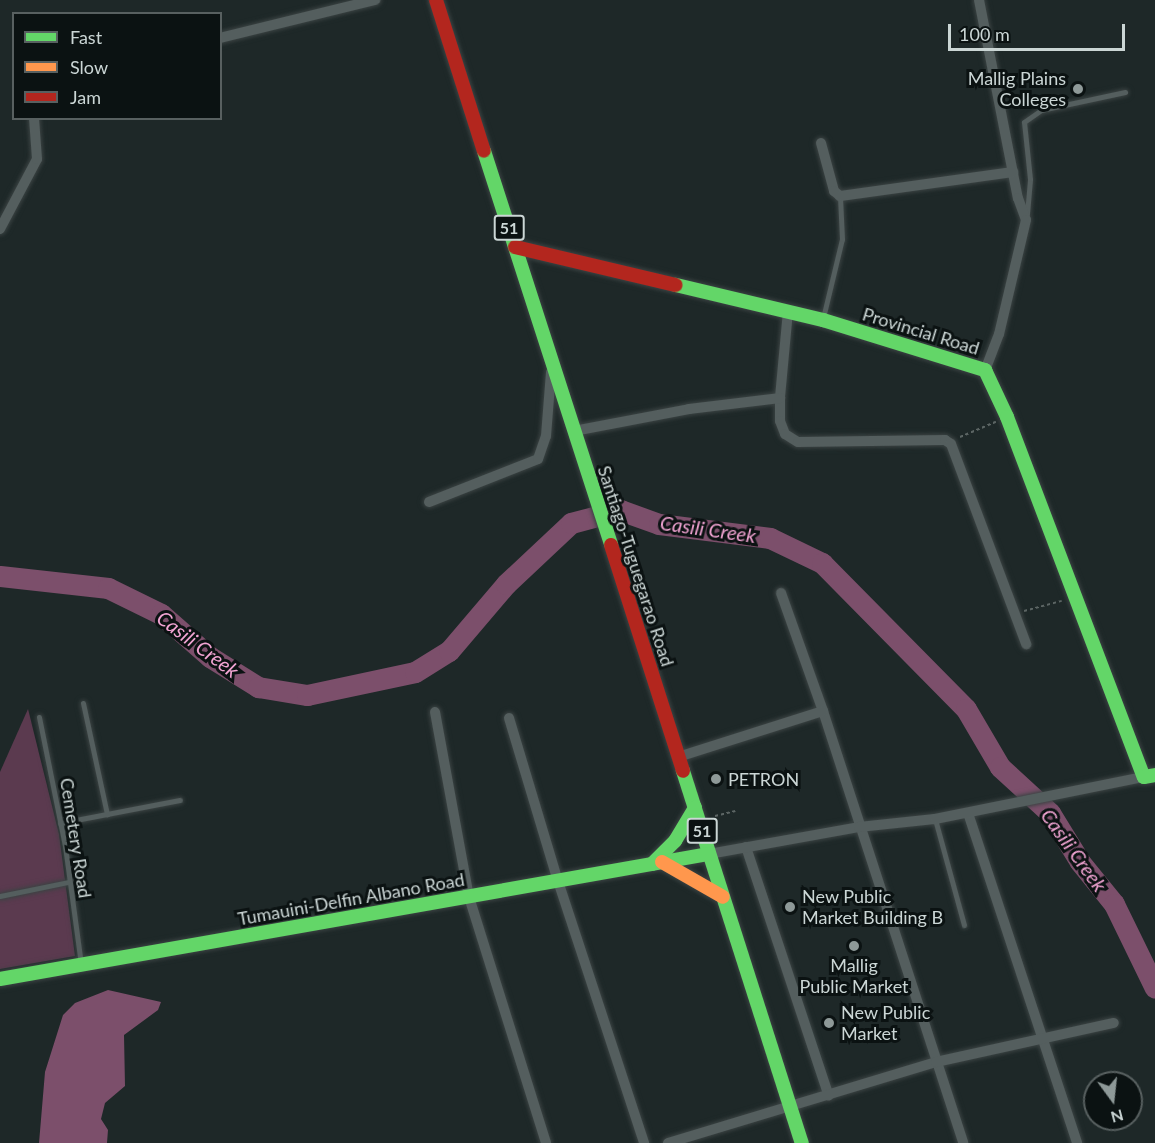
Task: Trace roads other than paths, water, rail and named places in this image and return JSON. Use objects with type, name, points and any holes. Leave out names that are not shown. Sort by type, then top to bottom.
[{"type":"main road","name":"Santiago-Tuguegarao Road","points":[[436,0],[802,1143]]},
{"type":"main road","name":"Provincial Road","points":[[515,247],[823,320],[985,370],[1007,417],[1076,597],[1150,776]]},
{"type":"main road","points":[[697,814],[657,863],[723,897]]},
{"type":"main road","name":"Tumauini-Delfin Albano Road","points":[[0,979],[709,854]]},
{"type":"street","points":[[222,38],[375,0]]},
{"type":"street","points":[[978,0],[1013,172],[1026,220],[999,334],[985,370]]},
{"type":"street","points":[[0,229],[37,159],[34,120]]},
{"type":"street","points":[[821,143],[834,191],[840,196],[1013,172]]},
{"type":"street","points":[[788,311],[780,398],[782,428],[798,442],[949,441],[956,451],[1026,644]]},
{"type":"street","points":[[429,502],[538,459],[546,436],[546,396],[552,366]]},
{"type":"street","points":[[574,431],[689,409],[780,398]]},
{"type":"street","points":[[781,593],[823,711],[963,1143]]},
{"type":"street","points":[[678,757],[823,711]]},
{"type":"street","points":[[435,712],[469,897],[546,1143]]},
{"type":"street","points":[[509,718],[558,881],[644,1143]]},
{"type":"street","points":[[709,854],[859,827],[935,819],[1150,776]]},
{"type":"street","points":[[968,813],[1077,1143]]},
{"type":"street","points":[[746,847],[829,1096]]},
{"type":"street","points":[[668,1143],[790,1104],[829,1096],[936,1062],[1041,1037],[1114,1023]]},
{"type":"lane","points":[[1026,220],[1030,179],[1024,122],[1041,110],[1125,92]]},
{"type":"lane","points":[[823,320],[842,239],[840,196]]},
{"type":"lane","points":[[83,703],[107,814]]},
{"type":"lane","name":"Cemetery Road","points":[[39,717],[60,823],[81,964]]},
{"type":"lane","points":[[60,823],[180,800]]},
{"type":"lane","points":[[935,819],[964,925]]},
{"type":"lane","points":[[0,896],[68,882]]},
{"type":"waterway","name":"Casili Creek","points":[[0,576],[108,588],[161,614],[210,657],[258,687],[307,695],[415,672],[449,651],[506,584],[571,523],[620,510],[659,524],[770,538],[822,563],[966,709],[1000,767],[1050,813],[1080,862],[1114,904],[1155,988]]},
{"type":"place","name":"Mallig Plains Colleges","points":[[1078,89]]},
{"type":"place","name":"PETRON","points":[[716,779]]},
{"type":"place","name":"New Public Market Building B","points":[[790,907]]},
{"type":"place","name":"Mallig Public Market","points":[[854,946]]},
{"type":"place","name":"New Public Market","points":[[829,1023]]}]
